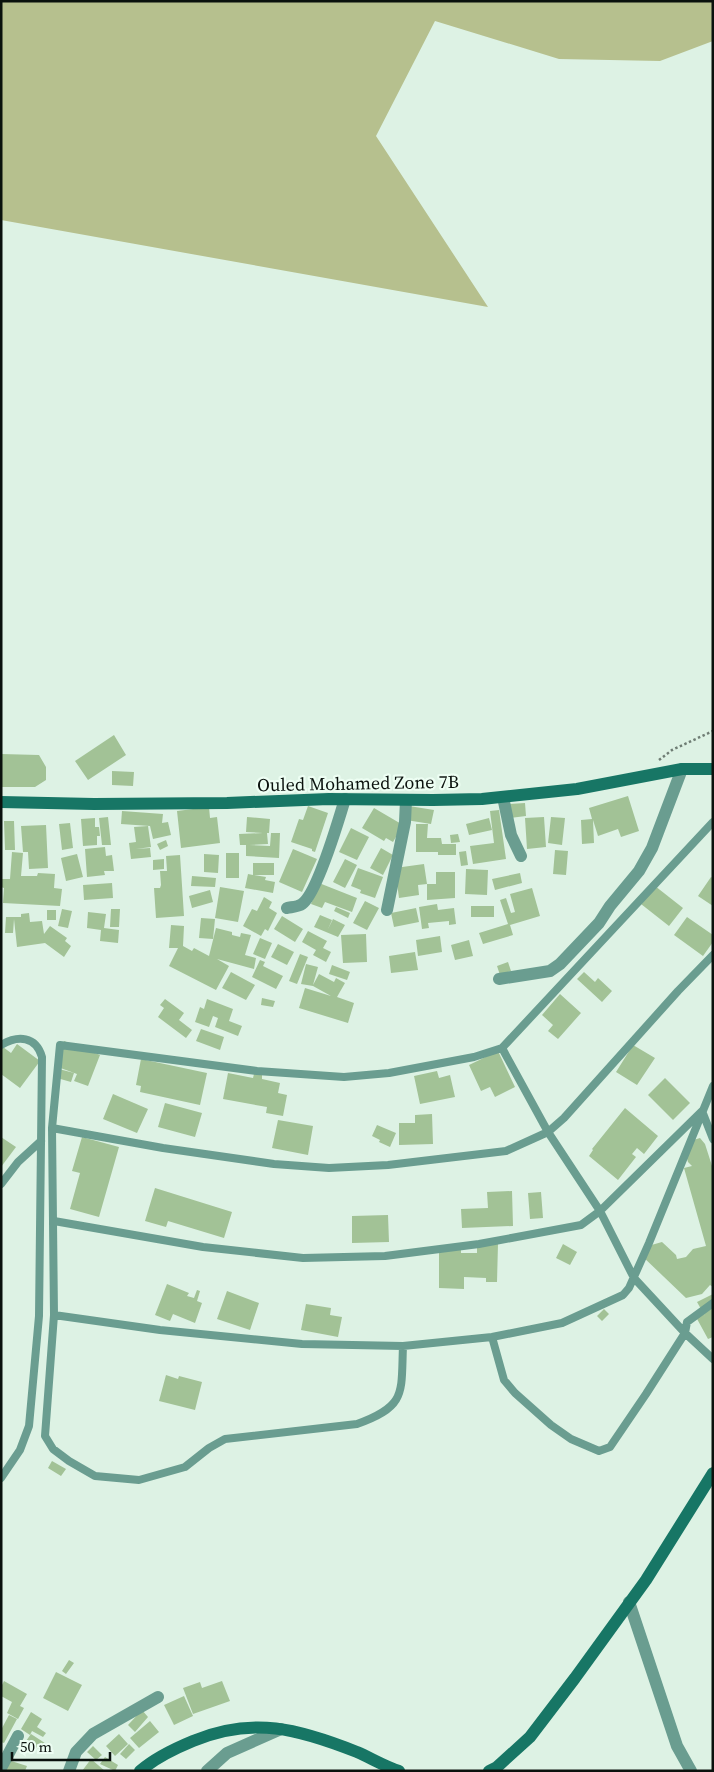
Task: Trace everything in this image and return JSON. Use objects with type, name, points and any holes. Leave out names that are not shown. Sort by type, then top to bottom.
[{"type":"main road","name":"Ouled Mohamed Zone 7B","points":[[1,802],[94,804],[227,803],[345,799],[453,800],[577,789],[682,769],[713,770]]},
{"type":"main road","points":[[489,1771],[497,1768],[530,1737],[575,1678],[628,1602],[646,1580],[713,1473]]},
{"type":"main road","points":[[140,1771],[184,1745],[205,1736],[239,1727],[281,1729],[304,1733],[356,1752],[399,1771]]},
{"type":"street","points":[[499,979],[550,971],[560,964],[599,923],[610,906],[639,871],[652,848],[682,769]]},
{"type":"street","points":[[503,797],[511,835],[521,856]]},
{"type":"street","points":[[287,908],[303,904],[309,895],[325,860],[345,799]]},
{"type":"street","points":[[387,910],[406,822],[406,800]]},
{"type":"street","points":[[628,1602],[677,1746],[691,1771]]},
{"type":"street","points":[[69,1771],[76,1752],[93,1734],[158,1697]]},
{"type":"street","points":[[207,1771],[227,1753],[281,1729]]},
{"type":"street","points":[[1,1768],[18,1736]]},
{"type":"lane","points":[[403,1346],[401,1392],[392,1407],[376,1417],[357,1424],[224,1439],[185,1467],[139,1480],[95,1476],[53,1449],[45,1436],[54,1315],[52,1128],[58,1051],[61,1044],[257,1071],[344,1077],[398,1072],[474,1057],[502,1048],[713,822]]},
{"type":"lane","points":[[52,1128],[163,1148],[255,1161],[329,1168],[388,1165],[506,1152],[548,1132],[564,1118],[678,991],[713,955]]},
{"type":"lane","points":[[1,1045],[20,1038],[30,1040],[39,1049],[42,1057],[39,1316],[29,1426],[20,1450],[1,1478]]},
{"type":"lane","points":[[502,1048],[548,1132],[600,1211],[634,1278],[685,1333],[713,1359]]},
{"type":"lane","points":[[54,1315],[160,1330],[302,1344],[403,1346],[492,1337],[562,1323],[623,1295],[634,1278],[713,1086]]},
{"type":"lane","points":[[54,1221],[203,1247],[303,1258],[385,1256],[479,1244],[581,1225],[600,1211],[702,1111]]},
{"type":"lane","points":[[702,1111],[713,1139]]},
{"type":"lane","points":[[1,1184],[18,1162],[41,1140]]},
{"type":"lane","points":[[492,1337],[504,1380],[515,1394],[551,1425],[571,1439],[598,1451],[610,1447],[685,1333],[687,1322],[713,1303]]},
{"type":"path","points":[[645,776],[661,758],[672,750],[713,731]]},
{"type":"green space","points":[[1,1],[713,1],[713,41],[660,61],[559,59],[435,21],[376,136],[488,307],[1,220]]},
{"type":"building","points":[[114,735],[126,755],[88,780],[75,761]]},
{"type":"building","points":[[1,754],[39,755],[46,767],[46,780],[35,787],[1,787]]},
{"type":"building","points":[[112,771],[134,772],[133,786],[112,785]]},
{"type":"building","points":[[628,796],[639,831],[621,837],[618,829],[598,836],[593,820],[594,843],[582,844],[581,820],[592,819],[589,808]]},
{"type":"building","points":[[525,803],[526,816],[510,818],[509,804]]},
{"type":"building","points":[[308,806],[328,813],[315,852],[312,849],[291,842],[299,819],[303,820]]},
{"type":"building","points":[[409,806],[434,810],[431,824],[406,820]]},
{"type":"building","points":[[209,807],[210,818],[217,817],[220,843],[181,848],[177,811]]},
{"type":"building","points":[[374,808],[403,825],[393,842],[386,838],[384,841],[362,828]]},
{"type":"building","points":[[499,810],[506,859],[473,864],[470,846],[494,843],[490,811]]},
{"type":"building","points":[[122,811],[163,814],[162,823],[168,822],[171,835],[153,839],[150,826],[121,824]]},
{"type":"building","points":[[108,817],[111,845],[102,845],[99,818]]},
{"type":"building","points":[[247,817],[270,819],[269,833],[267,833],[268,844],[249,845],[270,846],[271,833],[280,833],[279,858],[246,856],[246,845],[240,845],[239,834],[263,833],[246,832]]},
{"type":"building","points":[[544,817],[546,847],[527,849],[525,818]]},
{"type":"building","points":[[551,817],[565,818],[562,845],[548,843]]},
{"type":"building","points":[[95,818],[95,827],[99,827],[100,836],[97,836],[97,845],[83,846],[81,819]]},
{"type":"building","points":[[489,818],[492,830],[469,835],[466,824]]},
{"type":"building","points":[[4,821],[14,821],[15,850],[5,850]]},
{"type":"building","points":[[70,823],[73,848],[62,850],[59,824]]},
{"type":"building","points":[[416,824],[428,824],[427,838],[441,838],[442,844],[456,844],[456,855],[438,855],[438,852],[416,852]]},
{"type":"building","points":[[46,825],[48,868],[29,869],[28,852],[23,852],[21,826]]},
{"type":"building","points":[[148,826],[151,847],[136,849],[150,848],[151,857],[131,859],[129,843],[136,842],[134,827]]},
{"type":"building","points":[[351,828],[369,837],[357,860],[339,852]]},
{"type":"building","points":[[458,834],[460,842],[451,843],[450,835]]},
{"type":"building","points":[[166,840],[168,846],[160,850],[157,844]]},
{"type":"building","points":[[105,847],[106,856],[112,855],[114,871],[104,871],[105,875],[87,877],[85,849]]},
{"type":"building","points":[[381,848],[393,855],[383,875],[370,868]]},
{"type":"building","points":[[293,849],[317,859],[302,892],[279,882]]},
{"type":"building","points":[[555,850],[568,851],[566,875],[553,874]]},
{"type":"building","points":[[466,851],[468,865],[461,866],[459,852]]},
{"type":"building","points":[[12,852],[23,853],[21,876],[37,876],[38,873],[55,874],[54,888],[62,889],[60,906],[3,903],[4,888],[1,887],[1,879],[10,879]]},
{"type":"building","points":[[226,853],[239,853],[239,878],[226,878]]},
{"type":"building","points":[[77,854],[83,877],[66,881],[61,858]]},
{"type":"building","points":[[204,854],[219,855],[218,873],[204,872]]},
{"type":"building","points":[[180,855],[184,916],[156,918],[154,888],[160,888],[160,871],[167,871],[166,856]]},
{"type":"building","points":[[164,859],[164,869],[153,870],[153,860]]},
{"type":"building","points":[[345,859],[357,865],[345,888],[333,882]]},
{"type":"building","points":[[253,863],[274,863],[274,875],[254,875],[266,877],[265,880],[275,882],[273,893],[245,888],[248,874],[253,875]]},
{"type":"building","points":[[424,864],[427,884],[418,885],[419,895],[399,898],[395,868]]},
{"type":"building","points":[[358,868],[383,877],[375,898],[360,893],[361,890],[351,886]]},
{"type":"building","points":[[466,869],[488,870],[487,895],[465,894]]},
{"type":"building","points":[[436,872],[455,872],[455,898],[427,900],[427,884],[436,884]]},
{"type":"building","points":[[520,873],[522,883],[495,890],[492,879]]},
{"type":"building","points":[[192,876],[216,878],[215,887],[191,886]]},
{"type":"building","points":[[711,877],[713,878],[713,906],[698,896]]},
{"type":"building","points":[[112,883],[113,898],[84,900],[83,885]]},
{"type":"building","points":[[319,883],[357,898],[352,912],[325,902],[322,908],[311,904]]},
{"type":"building","points":[[655,886],[683,908],[669,926],[641,904]]},
{"type":"building","points":[[220,887],[244,891],[238,922],[215,918]]},
{"type":"building","points":[[532,888],[540,916],[510,925],[513,935],[483,944],[479,933],[508,924],[500,900],[506,898],[511,913],[515,912],[510,894]]},
{"type":"building","points":[[210,890],[213,902],[192,908],[189,896]]},
{"type":"building","points":[[264,897],[272,902],[269,908],[277,913],[268,931],[265,929],[261,936],[243,926],[252,909],[257,911]]},
{"type":"building","points":[[365,901],[379,908],[367,930],[353,923]]},
{"type":"building","points":[[437,904],[438,910],[454,908],[456,924],[449,925],[449,921],[428,923],[429,928],[422,929],[419,907]]},
{"type":"building","points":[[471,906],[494,906],[494,917],[471,917]]},
{"type":"building","points":[[336,907],[350,913],[348,918],[334,911]]},
{"type":"building","points":[[416,908],[419,922],[394,927],[391,913]]},
{"type":"building","points":[[62,909],[72,911],[68,928],[58,926]]},
{"type":"building","points":[[111,909],[120,909],[119,927],[110,927]]},
{"type":"building","points":[[47,910],[56,910],[56,920],[47,920]]},
{"type":"building","points":[[88,912],[106,914],[104,928],[119,930],[118,943],[100,941],[101,930],[87,928]]},
{"type":"building","points":[[29,913],[30,922],[42,921],[44,934],[50,926],[67,938],[65,941],[71,946],[64,957],[45,943],[17,947],[14,919],[13,933],[5,933],[6,917],[21,917],[21,914]]},
{"type":"building","points":[[320,915],[332,920],[328,929],[333,919],[345,925],[338,937],[314,927]]},
{"type":"building","points":[[282,916],[303,929],[295,942],[274,929]]},
{"type":"building","points":[[687,917],[713,935],[713,942],[703,956],[674,935]]},
{"type":"building","points":[[201,918],[215,919],[213,939],[199,938]]},
{"type":"building","points":[[171,925],[184,926],[183,946],[192,951],[194,948],[209,956],[216,928],[232,932],[232,935],[240,937],[241,933],[251,935],[245,955],[256,958],[254,969],[217,959],[229,966],[216,990],[169,966],[178,948],[169,948]]},
{"type":"building","points":[[308,931],[327,941],[323,948],[331,952],[326,962],[313,955],[316,950],[302,942]]},
{"type":"building","points":[[366,934],[367,962],[343,963],[341,935]]},
{"type":"building","points":[[440,936],[442,952],[418,956],[416,940]]},
{"type":"building","points":[[260,938],[272,943],[265,959],[253,954]]},
{"type":"building","points":[[469,940],[473,956],[455,960],[451,945]]},
{"type":"building","points":[[278,944],[294,952],[287,965],[271,957]]},
{"type":"building","points":[[415,952],[418,970],[391,973],[389,956]]},
{"type":"building","points":[[300,954],[308,957],[297,984],[289,981]]},
{"type":"building","points":[[260,960],[265,962],[263,966],[283,976],[276,989],[252,977]]},
{"type":"building","points":[[508,962],[511,971],[500,975],[497,966]]},
{"type":"building","points":[[306,964],[318,967],[313,985],[319,974],[334,982],[336,978],[345,983],[337,997],[354,1003],[348,1023],[299,1008],[305,988],[331,996],[313,986],[301,984]]},
{"type":"building","points":[[332,965],[350,972],[347,980],[329,974]]},
{"type":"building","points":[[231,972],[255,985],[246,1000],[222,988]]},
{"type":"building","points":[[584,972],[595,982],[598,978],[612,991],[602,1002],[577,979]]},
{"type":"building","points":[[560,994],[581,1013],[558,1039],[548,1031],[553,1025],[542,1015]]},
{"type":"building","points":[[262,998],[275,1001],[273,1007],[261,1005]]},
{"type":"building","points":[[165,999],[184,1013],[179,1020],[192,1030],[186,1038],[158,1017],[164,1008],[160,1005]]},
{"type":"building","points":[[207,999],[233,1009],[229,1021],[242,1026],[238,1036],[215,1027],[218,1018],[213,1016],[209,1027],[195,1022],[200,1007],[204,1009]]},
{"type":"building","points":[[201,1029],[224,1037],[220,1050],[196,1041]]},
{"type":"building","points":[[64,1041],[100,1055],[88,1086],[74,1081],[77,1074],[55,1066]]},
{"type":"building","points":[[17,1044],[40,1061],[20,1088],[1,1074],[1,1049],[3,1047],[11,1053]]},
{"type":"building","points":[[633,1045],[655,1058],[637,1085],[616,1072]]},
{"type":"building","points":[[498,1051],[515,1087],[495,1097],[490,1087],[481,1091],[469,1065]]},
{"type":"building","points":[[141,1059],[207,1073],[200,1105],[140,1092],[141,1086],[136,1085]]},
{"type":"building","points":[[59,1069],[74,1073],[71,1082],[57,1078]]},
{"type":"building","points":[[437,1071],[439,1078],[450,1075],[455,1097],[420,1104],[414,1076]]},
{"type":"building","points":[[228,1073],[253,1078],[254,1074],[262,1075],[262,1079],[280,1083],[278,1093],[287,1095],[283,1116],[266,1113],[267,1107],[223,1099]]},
{"type":"building","points":[[665,1078],[690,1103],[673,1120],[648,1095]]},
{"type":"building","points":[[113,1094],[148,1109],[137,1133],[103,1119]]},
{"type":"building","points":[[165,1103],[202,1113],[195,1137],[158,1127]]},
{"type":"building","points":[[625,1108],[658,1136],[644,1154],[637,1148],[632,1154],[636,1157],[618,1180],[589,1156],[592,1149]]},
{"type":"building","points":[[432,1114],[433,1144],[399,1145],[399,1123],[415,1123],[415,1115]]},
{"type":"building","points":[[278,1120],[313,1126],[308,1155],[272,1148]]},
{"type":"building","points":[[377,1125],[396,1133],[390,1147],[372,1136]]},
{"type":"building","points":[[1,1137],[16,1147],[1,1167]]},
{"type":"building","points":[[82,1137],[119,1147],[99,1217],[70,1209],[80,1173],[72,1171]]},
{"type":"building","points":[[700,1138],[705,1144],[713,1169],[713,1287],[710,1285],[702,1294],[686,1298],[640,1254],[648,1246],[662,1242],[676,1255],[677,1259],[686,1257],[693,1249],[706,1246],[684,1168],[692,1166],[688,1162],[684,1148],[690,1141]]},
{"type":"building","points":[[155,1188],[232,1212],[224,1238],[168,1221],[166,1227],[145,1221]]},
{"type":"building","points":[[512,1191],[513,1226],[462,1228],[461,1209],[488,1208],[487,1192]]},
{"type":"building","points":[[541,1192],[543,1218],[530,1219],[528,1193]]},
{"type":"building","points":[[388,1215],[389,1242],[352,1243],[352,1216]]},
{"type":"building","points":[[477,1243],[498,1244],[497,1282],[486,1282],[486,1278],[464,1277],[464,1289],[439,1288],[439,1247],[461,1247],[461,1253],[477,1253]]},
{"type":"building","points":[[563,1244],[577,1252],[570,1265],[556,1258]]},
{"type":"building","points":[[167,1284],[189,1293],[187,1296],[194,1298],[197,1290],[200,1291],[197,1301],[202,1303],[195,1323],[173,1314],[170,1321],[155,1315]]},
{"type":"building","points":[[227,1291],[259,1303],[250,1330],[217,1319]]},
{"type":"building","points":[[713,1294],[713,1337],[708,1339],[696,1317],[703,1313],[705,1316],[697,1302]]},
{"type":"building","points":[[306,1304],[331,1308],[330,1315],[342,1317],[338,1337],[301,1330]]},
{"type":"building","points":[[604,1309],[609,1314],[602,1321],[597,1316]]},
{"type":"building","points":[[166,1375],[178,1379],[179,1376],[202,1382],[195,1410],[159,1401]]},
{"type":"building","points":[[52,1461],[66,1469],[61,1476],[48,1468]]},
{"type":"building","points":[[69,1660],[74,1663],[66,1674],[62,1671]]},
{"type":"building","points":[[56,1672],[82,1685],[68,1711],[43,1698]]},
{"type":"building","points":[[4,1681],[27,1694],[20,1706],[24,1708],[18,1719],[7,1713],[12,1702],[1,1696],[1,1687]]},
{"type":"building","points":[[222,1681],[230,1701],[193,1714],[183,1688],[200,1682],[202,1688]]},
{"type":"building","points":[[184,1696],[193,1716],[174,1725],[164,1705]]},
{"type":"building","points":[[142,1710],[148,1717],[135,1732],[128,1725]]},
{"type":"building","points":[[31,1712],[42,1719],[37,1727],[46,1733],[43,1737],[32,1731],[30,1735],[21,1729]]},
{"type":"building","points":[[9,1715],[17,1719],[4,1743],[1,1742],[1,1730]]},
{"type":"building","points":[[150,1721],[159,1732],[139,1748],[130,1738]]},
{"type":"building","points":[[31,1734],[51,1747],[47,1754],[26,1741]]},
{"type":"building","points":[[119,1734],[128,1744],[115,1756],[106,1746]]},
{"type":"building","points":[[129,1744],[135,1750],[126,1759],[120,1754]]},
{"type":"building","points":[[93,1746],[102,1755],[96,1760],[87,1752]]},
{"type":"building","points":[[105,1757],[118,1765],[115,1771],[100,1764]]},
{"type":"building","points":[[5,1759],[27,1766],[25,1771],[2,1771]]},
{"type":"building","points":[[91,1759],[105,1771],[82,1771]]}]
